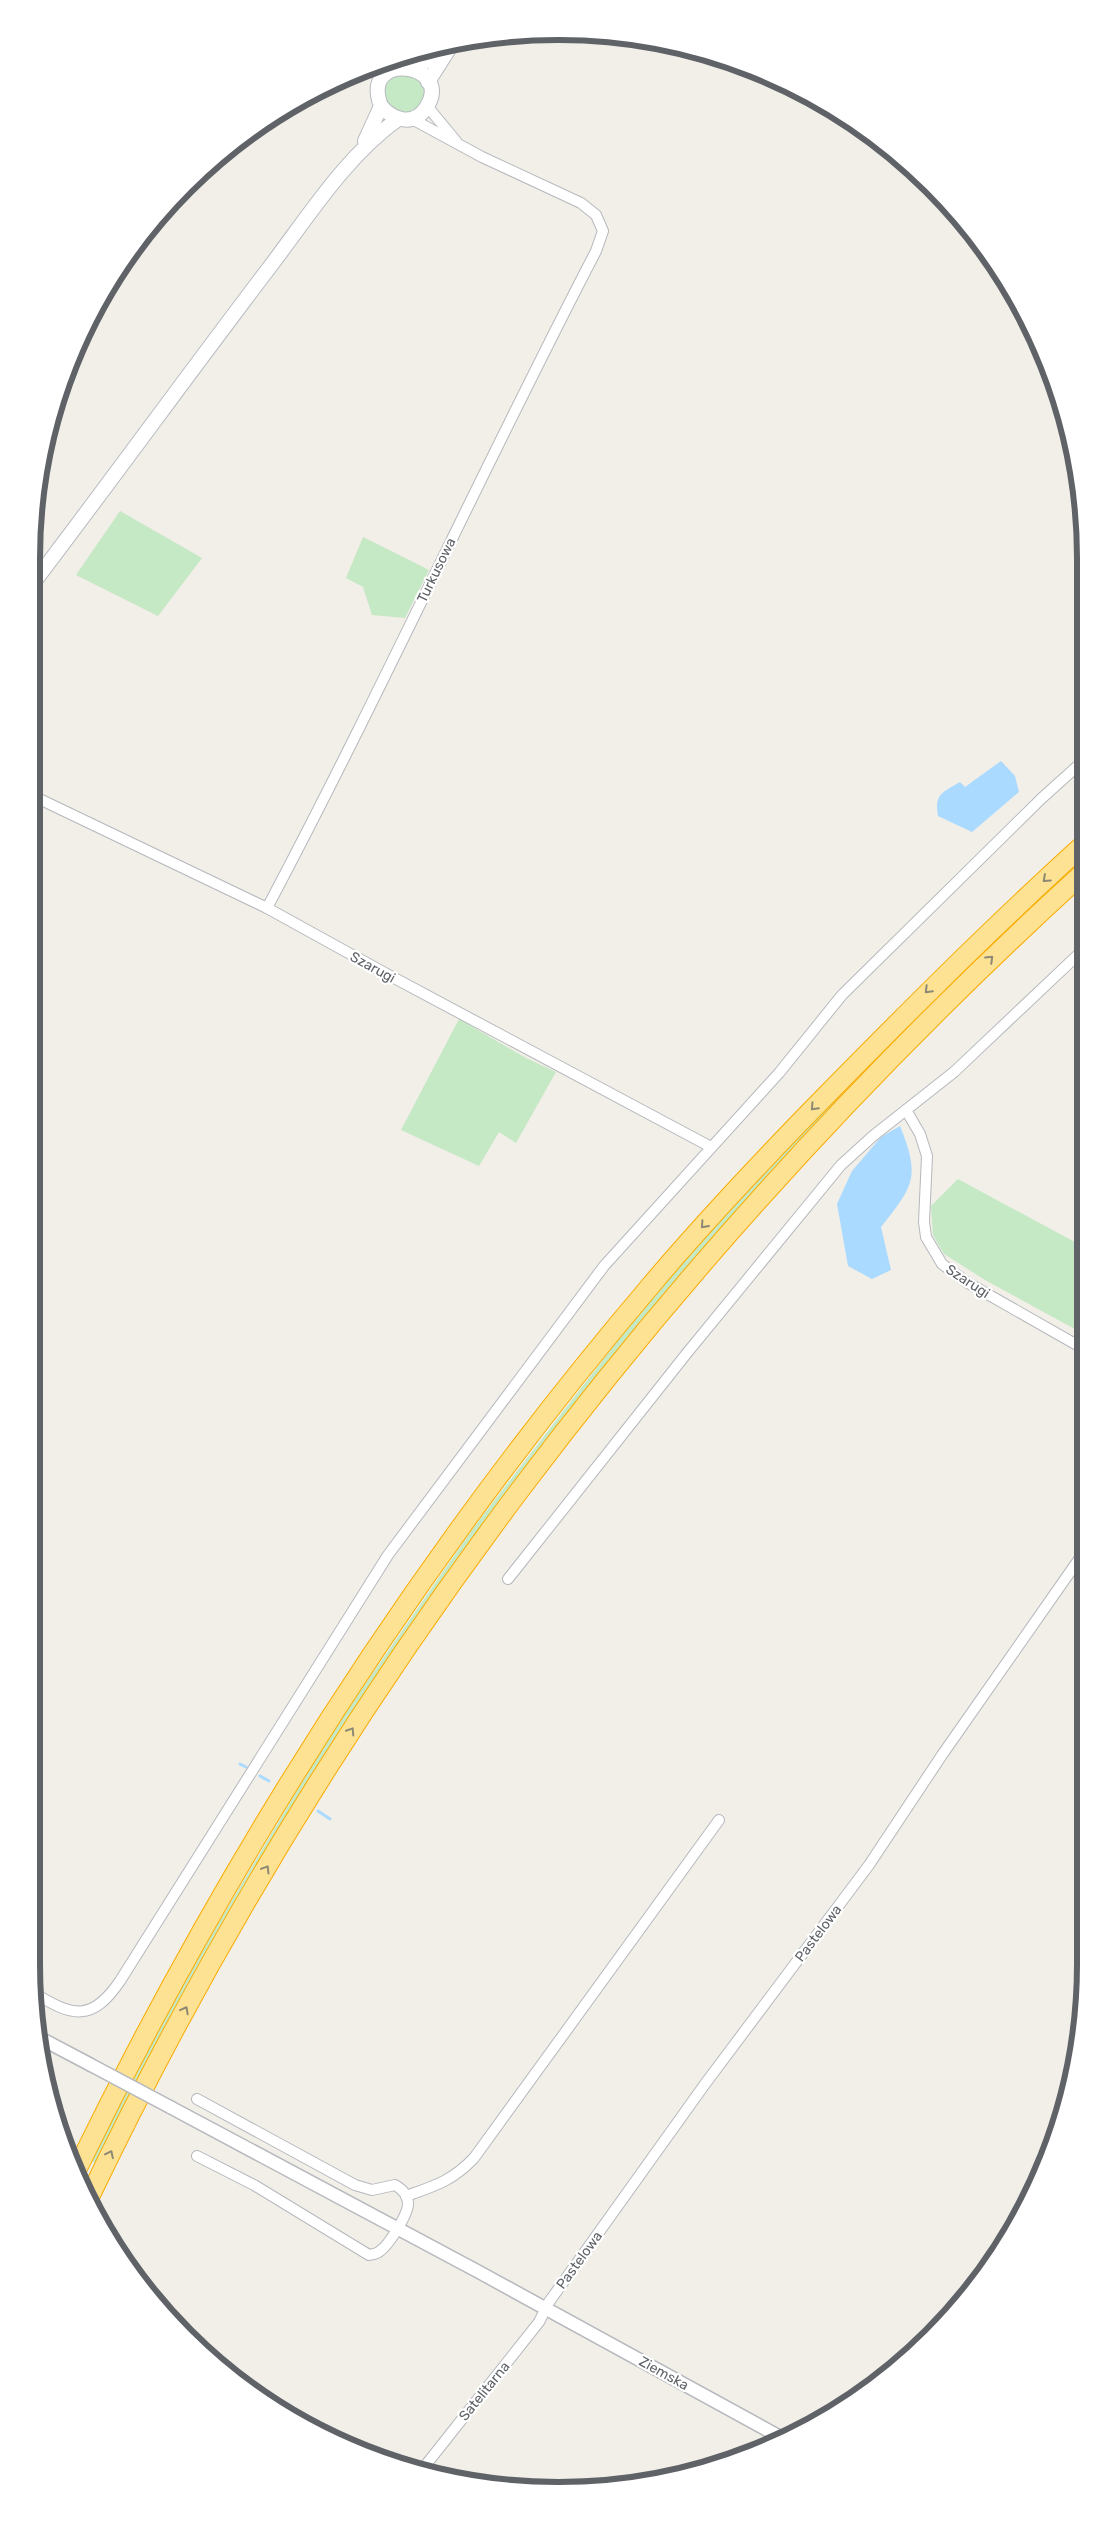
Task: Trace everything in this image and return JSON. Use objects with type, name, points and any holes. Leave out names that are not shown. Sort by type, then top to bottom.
[{"type":"highway","points":[[80,2164],[172,1984],[270,1814],[407,1604],[541,1420],[654,1282],[764,1157],[925,993],[1077,851]]},
{"type":"highway","points":[[92,2191],[194,1992],[306,1801],[434,1608],[544,1456],[649,1324],[783,1170],[933,1015],[1077,879]]},
{"type":"main road","points":[[428,82],[447,53]]},
{"type":"main road","points":[[415,69],[432,56]]},
{"type":"main road","points":[[40,574],[192,369],[358,154],[382,130],[421,114],[427,106],[430,98],[428,82],[415,69],[401,65]]},
{"type":"main road","points":[[381,72],[378,91],[381,106],[388,115],[405,119]]},
{"type":"main road","points":[[358,154],[381,106]]},
{"type":"main road","points":[[40,578],[51,560]]},
{"type":"street","points":[[427,106],[460,146]]},
{"type":"street","points":[[405,119],[460,146]]},
{"type":"street","name":"Turkusowa","points":[[267,908],[320,807],[525,387],[596,251],[603,231],[596,215],[581,204],[460,146]]},
{"type":"street","points":[[41,1998],[48,2002],[74,2011],[94,2009],[104,2003],[406,1528],[604,1266],[779,1073],[848,988],[1042,798],[1077,766]]},
{"type":"street","name":"Szarugi","points":[[40,799],[267,908],[391,977],[711,1147]]},
{"type":"street","points":[[508,1580],[805,1207],[856,1150],[954,1072],[1077,956]]},
{"type":"street","name":"Szarugi","points":[[906,1110],[924,1144],[927,1156],[926,1237],[942,1264],[968,1283],[1077,1345]]},
{"type":"street","name":"Pastelowa","points":[[545,2309],[705,2084],[868,1866],[942,1755],[1077,1562]]},
{"type":"street","points":[[406,2196],[442,2184],[460,2173],[474,2158],[719,1820]]},
{"type":"street","name":"Ziemska","points":[[46,2041],[397,2228],[776,2435]]},
{"type":"street","points":[[197,2099],[355,2185],[372,2190],[394,2185],[402,2189],[408,2205],[406,2212],[387,2244],[378,2253],[369,2255],[254,2185],[197,2156]]},
{"type":"street","name":"Satelitarna","points":[[426,2465],[538,2322],[545,2309]]},
{"type":"green space","points":[[400,73],[408,73],[415,76],[421,82],[424,93],[421,104],[415,110],[408,113],[400,113],[393,110],[387,104],[384,97],[384,89],[387,82],[393,76]]},
{"type":"green space","points":[[120,511],[202,558],[158,616],[76,575]]},
{"type":"green space","points":[[363,537],[429,570],[405,618],[372,615],[363,587],[346,578]]},
{"type":"green space","points":[[1077,860],[1077,871],[844,1096],[398,1649],[98,2164],[91,2161],[183,1983],[330,1735],[474,1527],[639,1313],[769,1164],[890,1037]]},
{"type":"green space","points":[[459,1019],[526,1058],[556,1072],[516,1143],[499,1132],[479,1166],[401,1130]]},
{"type":"green space","points":[[958,1179],[1077,1243],[1077,1330],[985,1280],[944,1254],[933,1235],[931,1206]]},
{"type":"water","points":[[1001,761],[1015,776],[1019,792],[972,832],[938,816],[937,803],[945,791],[960,782],[965,787]]},
{"type":"water","points":[[900,1126],[910,1158],[912,1170],[910,1181],[907,1191],[881,1227],[891,1270],[872,1279],[848,1266],[837,1204],[852,1171],[881,1137]]},
{"type":"waterway","points":[[240,1764],[246,1767]]},
{"type":"waterway","points":[[260,1776],[269,1781]]},
{"type":"waterway","points":[[318,1811],[330,1819]]}]
